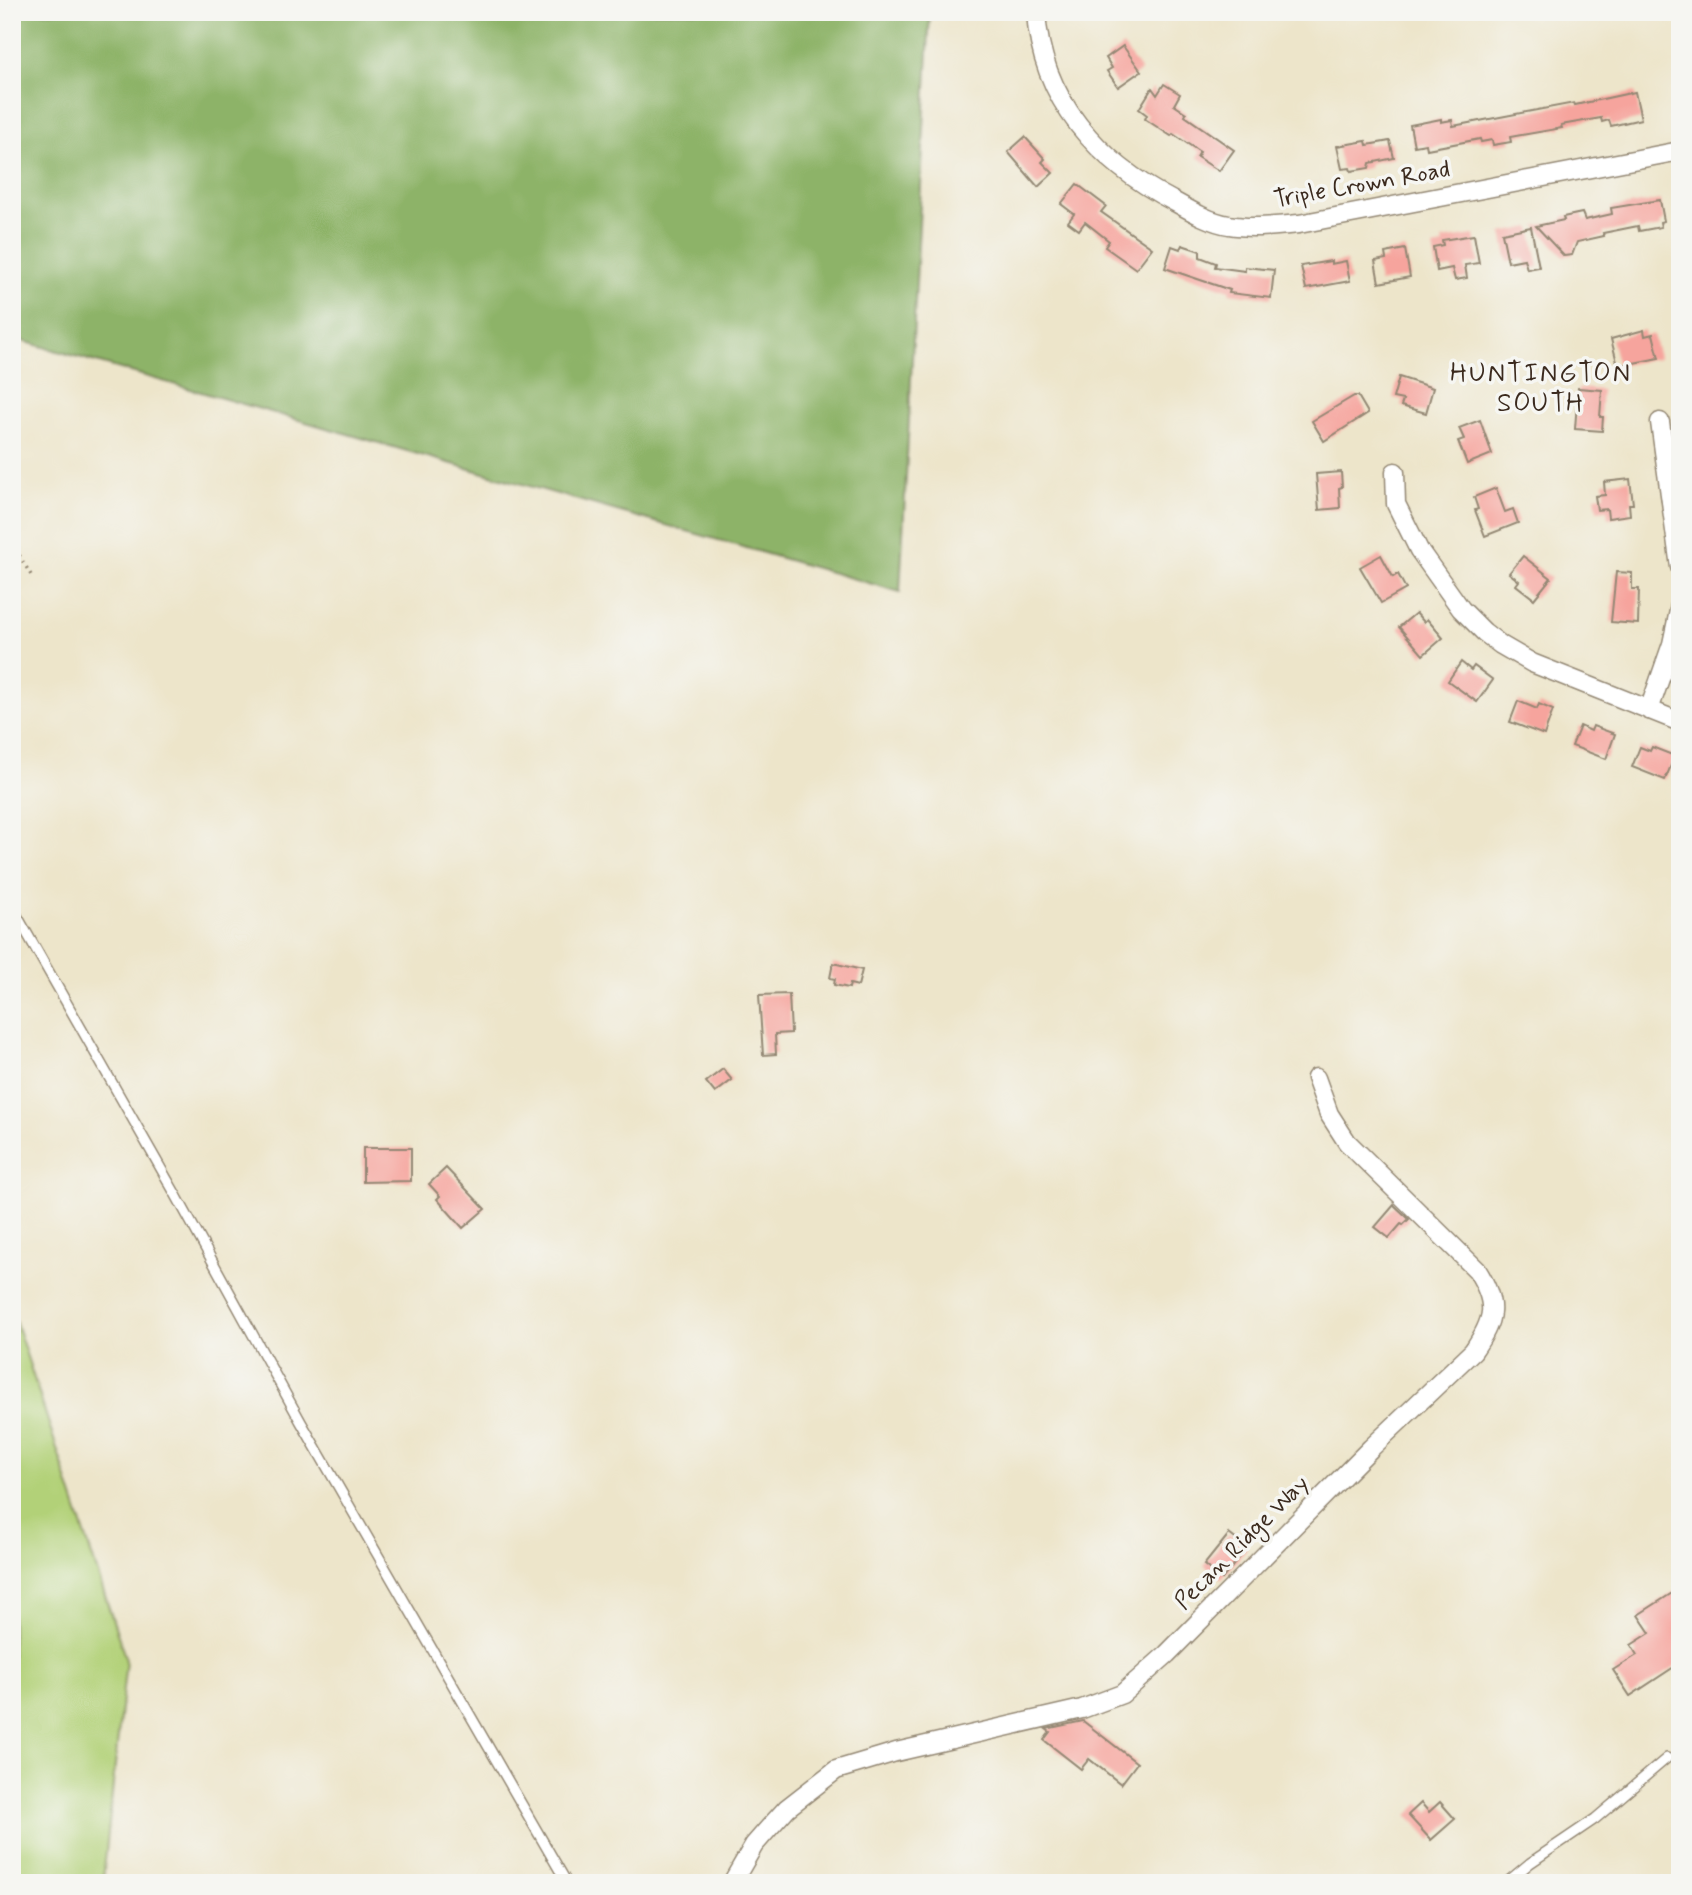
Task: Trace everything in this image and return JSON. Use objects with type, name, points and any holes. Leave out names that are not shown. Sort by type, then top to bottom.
[{"type":"street","name":"Triple Crown Road","points":[[1036,12],[1038,40],[1054,88],[1067,112],[1088,136],[1128,174],[1151,189],[1200,215],[1228,225],[1270,227],[1298,224],[1680,151]]},
{"type":"street","points":[[1660,422],[1680,567]]},
{"type":"street","points":[[1395,472],[1396,505],[1419,551],[1461,609],[1484,632],[1532,663],[1680,722]]},
{"type":"street","points":[[1650,710],[1672,644],[1680,606]]},
{"type":"street","name":"Pecan Ridge Way","points":[[732,1883],[754,1845],[774,1822],[814,1785],[836,1770],[896,1752],[1082,1709],[1122,1694],[1167,1654],[1479,1343],[1492,1318],[1492,1303],[1483,1279],[1347,1142],[1329,1114],[1316,1078]]},
{"type":"lane","points":[[12,907],[566,1883]]},
{"type":"lane","points":[[1506,1883],[1530,1863],[1595,1819],[1667,1758]]},
{"type":"path","points":[[12,543],[31,575]]},
{"type":"green space","points":[[12,12],[930,12],[900,592],[12,338]]},
{"type":"green space","points":[[12,1311],[126,1660],[103,1880],[12,1883]]},
{"type":"building","points":[[1123,46],[1141,71],[1118,87],[1107,71],[1112,68],[1106,58]]},
{"type":"building","points":[[1164,84],[1180,94],[1174,105],[1186,113],[1185,116],[1234,150],[1219,171],[1197,157],[1200,152],[1145,119],[1147,115],[1139,109],[1152,88],[1157,95]]},
{"type":"building","points":[[1635,92],[1641,119],[1611,126],[1609,120],[1602,122],[1601,118],[1561,125],[1562,128],[1510,137],[1511,142],[1493,145],[1492,140],[1481,142],[1480,139],[1427,149],[1426,144],[1414,146],[1410,125],[1441,119],[1441,122],[1452,120],[1453,126]]},
{"type":"building","points":[[1025,137],[1045,159],[1042,162],[1053,173],[1038,187],[1008,152]]},
{"type":"building","points":[[1366,141],[1367,145],[1390,141],[1394,158],[1370,163],[1369,168],[1351,171],[1350,168],[1342,169],[1337,146]]},
{"type":"building","points":[[1077,184],[1106,206],[1101,212],[1152,248],[1136,269],[1105,247],[1109,241],[1085,222],[1079,230],[1068,222],[1074,214],[1061,204]]},
{"type":"building","points":[[1660,200],[1664,221],[1660,222],[1661,227],[1639,231],[1638,226],[1603,233],[1604,236],[1577,242],[1572,255],[1564,256],[1536,226],[1582,213],[1585,220],[1612,214],[1611,208]]},
{"type":"building","points":[[1531,227],[1539,267],[1527,269],[1524,259],[1508,262],[1502,233]]},
{"type":"building","points":[[1474,235],[1479,263],[1465,265],[1467,278],[1455,280],[1452,268],[1437,271],[1433,247],[1443,245],[1442,240]]},
{"type":"building","points":[[1182,245],[1200,251],[1200,257],[1216,263],[1215,267],[1245,271],[1245,267],[1274,270],[1271,298],[1229,293],[1230,290],[1165,268],[1172,246],[1180,249]]},
{"type":"building","points":[[1405,249],[1410,277],[1379,283],[1375,261],[1386,259],[1385,253]]},
{"type":"building","points":[[1331,261],[1331,264],[1346,261],[1350,281],[1306,289],[1301,266]]},
{"type":"building","points":[[1644,330],[1645,336],[1653,334],[1659,358],[1618,366],[1611,339]]},
{"type":"building","points":[[1399,377],[1433,388],[1426,413],[1401,406],[1403,400],[1393,398]]},
{"type":"building","points":[[1578,388],[1602,390],[1602,431],[1575,429]]},
{"type":"building","points":[[1358,396],[1368,413],[1324,441],[1312,421]]},
{"type":"building","points":[[1480,420],[1492,454],[1467,464],[1458,441],[1464,439],[1459,428]]},
{"type":"building","points":[[1341,472],[1340,508],[1319,510],[1316,474]]},
{"type":"building","points":[[1630,479],[1633,504],[1629,504],[1630,515],[1608,518],[1607,509],[1597,510],[1595,496],[1605,495],[1604,482]]},
{"type":"building","points":[[1496,488],[1505,512],[1513,509],[1518,523],[1485,536],[1475,510],[1478,509],[1474,497]]},
{"type":"building","points":[[1381,555],[1393,577],[1398,574],[1406,589],[1381,603],[1360,567]]},
{"type":"building","points":[[1523,556],[1551,578],[1534,599],[1516,585],[1519,581],[1509,573]]},
{"type":"building","points":[[1616,572],[1632,573],[1632,589],[1639,589],[1638,624],[1611,622]]},
{"type":"building","points":[[1416,613],[1424,622],[1427,619],[1443,638],[1423,655],[1399,627]]},
{"type":"building","points":[[1461,662],[1471,670],[1474,666],[1493,680],[1477,702],[1448,681]]},
{"type":"building","points":[[1518,701],[1537,709],[1539,704],[1553,710],[1544,735],[1510,722]]},
{"type":"building","points":[[1580,726],[1591,731],[1593,726],[1615,734],[1606,759],[1572,746]]},
{"type":"building","points":[[1640,747],[1650,751],[1652,747],[1675,756],[1665,780],[1632,767]]},
{"type":"building","points":[[833,963],[862,970],[858,986],[850,984],[849,988],[834,985],[835,979],[830,978]]},
{"type":"building","points":[[789,994],[791,1033],[775,1034],[776,1054],[763,1055],[759,995]]},
{"type":"building","points":[[723,1069],[732,1080],[715,1093],[706,1082]]},
{"type":"building","points":[[363,1148],[411,1148],[411,1181],[363,1182]]},
{"type":"building","points":[[446,1168],[485,1209],[463,1228],[437,1199],[440,1196],[429,1184]]},
{"type":"building","points":[[1394,1205],[1409,1219],[1389,1238],[1375,1227]]},
{"type":"building","points":[[1229,1534],[1247,1548],[1222,1579],[1204,1565]]},
{"type":"building","points":[[1680,1588],[1680,1663],[1630,1696],[1613,1670],[1637,1655],[1631,1645],[1650,1633],[1638,1615]]},
{"type":"building","points":[[1083,1721],[1137,1763],[1121,1784],[1089,1759],[1081,1769],[1044,1740],[1050,1732],[1046,1729]]},
{"type":"building","points":[[1440,1802],[1455,1819],[1431,1840],[1408,1815],[1421,1803],[1429,1812]]},
{"type":"district","name":"HUNTINGTON SOUTH","points":[[1541,389]]}]
